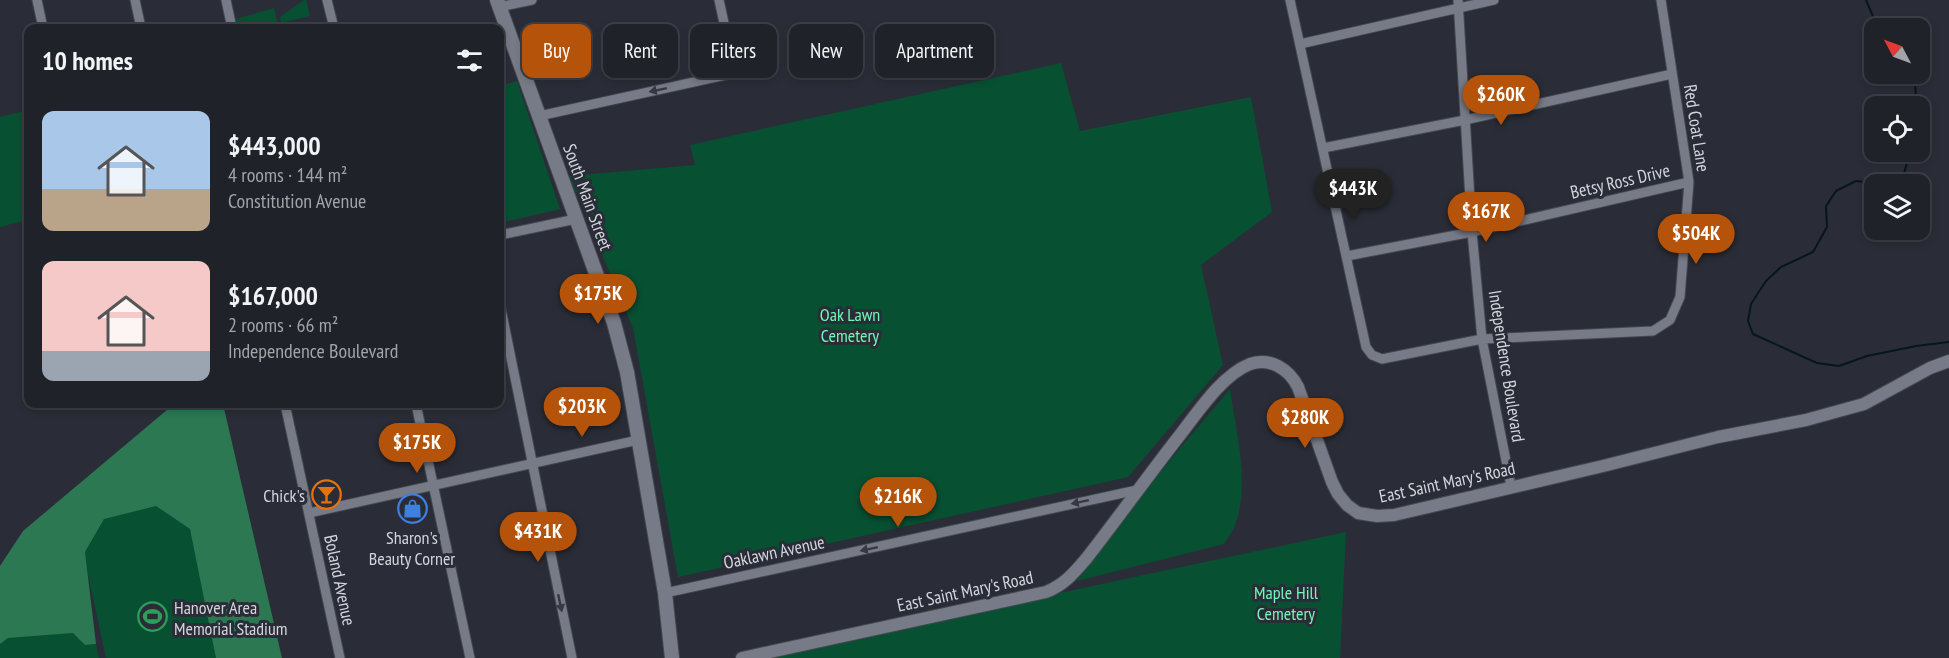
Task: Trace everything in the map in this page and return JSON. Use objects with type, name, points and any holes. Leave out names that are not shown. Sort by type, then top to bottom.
[{"type":"main road","name":"South Main Street","points":[[498,4],[502,24]]},
{"type":"main road","name":"South Main Street","points":[[504,36],[539,116],[614,323],[627,372],[665,593],[672,658]]},
{"type":"street","points":[[37,0],[42,24]]},
{"type":"street","points":[[135,0],[140,24]]},
{"type":"street","points":[[226,0],[231,24]]},
{"type":"street","points":[[327,0],[333,24]]},
{"type":"street","points":[[498,4],[532,0]]},
{"type":"street","points":[[719,0],[724,24]]},
{"type":"street","points":[[1290,0],[1347,256]]},
{"type":"street","points":[[1300,44],[1458,4],[1494,0]]},
{"type":"street","name":"Red Coat Lane","points":[[1347,256],[1366,347],[1372,355],[1382,359],[1482,339],[1653,331],[1670,320],[1680,297],[1689,182],[1661,0]]},
{"type":"street","name":"Independence Boulevard","points":[[1458,4],[1472,231],[1482,339],[1511,486]]},
{"type":"street","points":[[1323,148],[1465,120],[1672,74]]},
{"type":"street","points":[[539,116],[712,78]]},
{"type":"street","name":"Betsy Ross Drive","points":[[1347,256],[1472,231],[1689,182]]},
{"type":"street","points":[[504,234],[576,219]]},
{"type":"street","points":[[504,325],[572,658]]},
{"type":"street","name":"East Saint Mary's Road","points":[[742,658],[1046,592],[1055,588],[1073,574],[1207,400],[1231,375],[1250,364],[1266,361],[1281,367],[1293,376],[1332,482],[1343,499],[1358,513],[1377,516],[1394,515],[1718,437],[1806,420],[1864,404],[1930,368],[1949,361]]},
{"type":"street","name":"Boland Avenue","points":[[286,408],[340,658]]},
{"type":"street","points":[[417,408],[470,658]]},
{"type":"street","points":[[309,513],[638,440]]},
{"type":"street","name":"Oaklawn Avenue","points":[[665,593],[1137,490]]},
{"type":"green space","points":[[306,0],[310,16],[281,23],[280,17]]},
{"type":"green space","points":[[274,8],[277,24],[237,24],[236,19]]},
{"type":"green space","name":"Oak Lawn Cemetery","points":[[1061,63],[1080,131],[1251,97],[1272,212],[1201,265],[1223,365],[1128,477],[678,577],[633,328],[569,176],[695,165],[690,145]]},
{"type":"green space","points":[[517,81],[560,209],[504,222],[504,85]]},
{"type":"green space","points":[[24,111],[24,221],[0,227],[0,117]]},
{"type":"green space","points":[[1230,389],[1242,477],[1239,511],[1234,528],[1224,544],[1077,581],[1166,465]]},
{"type":"green space","points":[[169,408],[224,408],[282,658],[216,658],[190,529],[156,506],[104,519],[85,552],[96,644],[85,645],[73,633],[8,638],[0,644],[0,566],[23,531]]},
{"type":"green space","name":"Hanover Area Memorial Stadium","points":[[156,506],[190,529],[218,658],[106,658],[85,552],[104,518]]},
{"type":"green space","name":"Maple Hill Cemetery","points":[[1346,532],[1340,658],[754,658]]},
{"type":"green space","points":[[73,633],[85,645],[96,644],[99,658],[0,658],[0,644],[8,638]]},
{"type":"waterway","points":[[1866,0],[1874,18]]},
{"type":"waterway","points":[[1915,84],[1916,96]]},
{"type":"waterway","points":[[1904,174],[1907,162]]},
{"type":"waterway","points":[[1864,182],[1856,181],[1836,191],[1826,206],[1827,227],[1813,252],[1781,267],[1766,281],[1751,304],[1748,321],[1753,334],[1817,363],[1839,366],[1867,356],[1949,342]]},
{"type":"place","name":"Chick's","points":[[326,495]]},
{"type":"place","name":"Sharon's Beauty Corner","points":[[412,508]]},
{"type":"place","name":"Hanover Area Memorial Stadium","points":[[153,617]]}]
